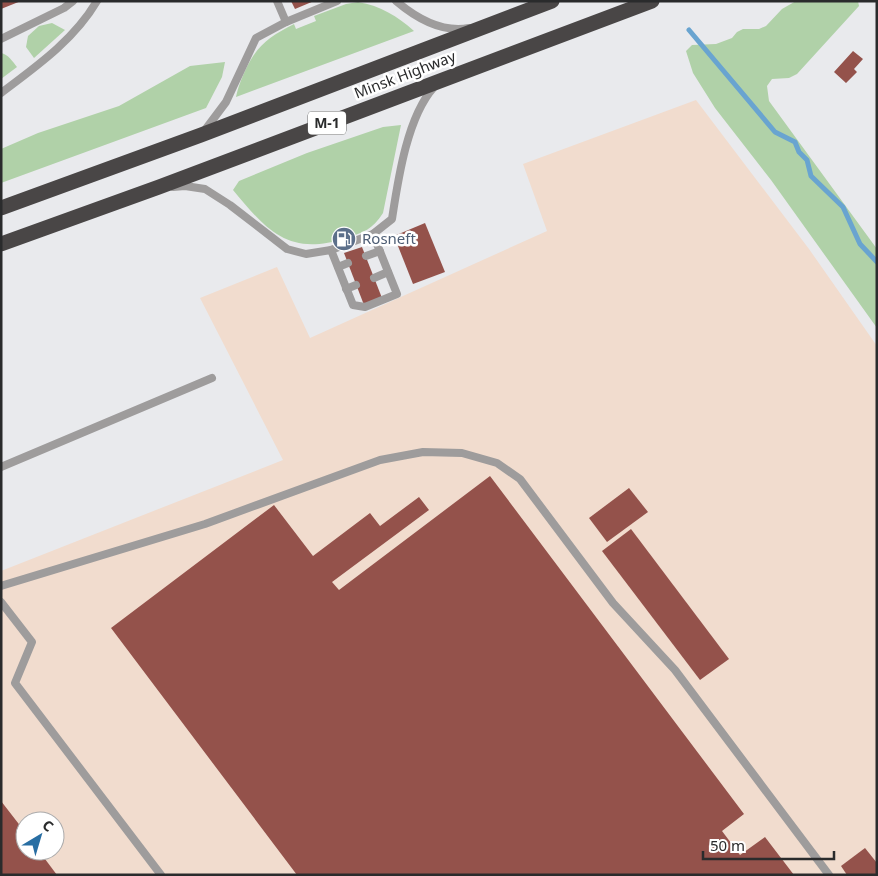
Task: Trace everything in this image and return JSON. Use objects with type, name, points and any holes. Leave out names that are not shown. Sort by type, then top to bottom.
[{"type":"highway","name":"Minsk Highway","points":[[1,208],[201,135],[552,1]]},
{"type":"highway","name":"Minsk Highway","points":[[1,244],[159,187],[652,1]]},
{"type":"lane","points":[[1,39],[64,8],[73,1]]},
{"type":"lane","points":[[1,93],[56,52],[78,28],[97,1]]},
{"type":"lane","points":[[277,1],[286,22]]},
{"type":"lane","points":[[201,135],[226,102],[256,38],[286,22],[337,1]]},
{"type":"lane","points":[[396,1],[418,17],[438,26],[464,29],[490,25]]},
{"type":"lane","points":[[159,187],[185,186],[205,189],[230,205],[287,249],[306,254],[331,250],[373,234],[392,219],[395,196],[412,123],[422,103],[433,88],[450,76]]},
{"type":"lane","points":[[331,250],[353,305],[365,307],[373,304],[397,294],[373,234]]},
{"type":"lane","points":[[366,256],[380,251]]},
{"type":"lane","points":[[338,267],[348,263]]},
{"type":"lane","points":[[374,278],[388,272]]},
{"type":"lane","points":[[346,288],[356,285]]},
{"type":"lane","points":[[1,467],[212,378]]},
{"type":"lane","points":[[1,586],[205,524],[380,460],[423,452],[462,453],[497,464],[520,479],[613,603],[675,670],[829,875]]},
{"type":"lane","points":[[1,602],[32,642],[15,683],[161,875]]},
{"type":"shaded area","points":[[696,100],[809,249],[877,346],[877,875],[1,875],[1,571],[283,460],[200,298],[277,267],[310,338],[547,231],[523,164]]},
{"type":"green space","points":[[796,1],[858,1],[859,6],[797,74],[789,78],[772,79],[767,86],[769,101],[877,249],[877,328],[771,180],[715,108],[693,73],[686,51],[692,45],[716,44],[732,38],[743,29],[759,29],[766,26],[782,9]]},
{"type":"green space","points":[[358,2],[388,12],[414,31],[236,97],[241,81],[254,55],[259,48],[277,33],[294,24],[296,29],[316,21],[314,16],[346,4]]},
{"type":"green space","points":[[52,23],[65,30],[34,58],[26,47],[28,36],[39,26]]},
{"type":"green space","points":[[1,53],[8,57],[17,67],[1,79]]},
{"type":"green space","points":[[225,62],[222,77],[206,108],[1,183],[1,149],[38,133],[119,106],[190,66]]},
{"type":"green space","points":[[401,125],[383,213],[371,227],[358,234],[326,243],[309,244],[294,242],[269,228],[233,190],[239,181],[307,153],[383,127]]},
{"type":"building","points":[[1,1],[21,1],[1,9]]},
{"type":"building","points":[[291,1],[314,1],[295,9]]},
{"type":"building","points":[[853,51],[863,59],[854,69],[857,72],[846,83],[834,72]]},
{"type":"building","points":[[425,223],[445,272],[413,284],[394,236]]},
{"type":"building","points":[[362,247],[382,298],[364,305],[344,253]]},
{"type":"building","points":[[490,476],[744,814],[722,831],[740,855],[765,837],[794,875],[297,875],[111,628],[274,505],[313,556],[370,513],[380,526],[419,497],[429,510],[332,582],[339,590]]},
{"type":"building","points":[[629,488],[648,512],[607,542],[589,518]]},
{"type":"building","points":[[631,529],[729,659],[700,680],[602,551]]},
{"type":"building","points":[[1,801],[15,819],[15,861],[46,861],[57,875],[1,875]]},
{"type":"building","points":[[865,848],[877,863],[877,875],[847,875],[841,866]]},
{"type":"waterway","points":[[689,30],[775,132],[795,142],[799,152],[807,160],[811,176],[843,207],[860,244],[877,262]]},
{"type":"place","name":"Rosneft","points":[[344,239]]}]
